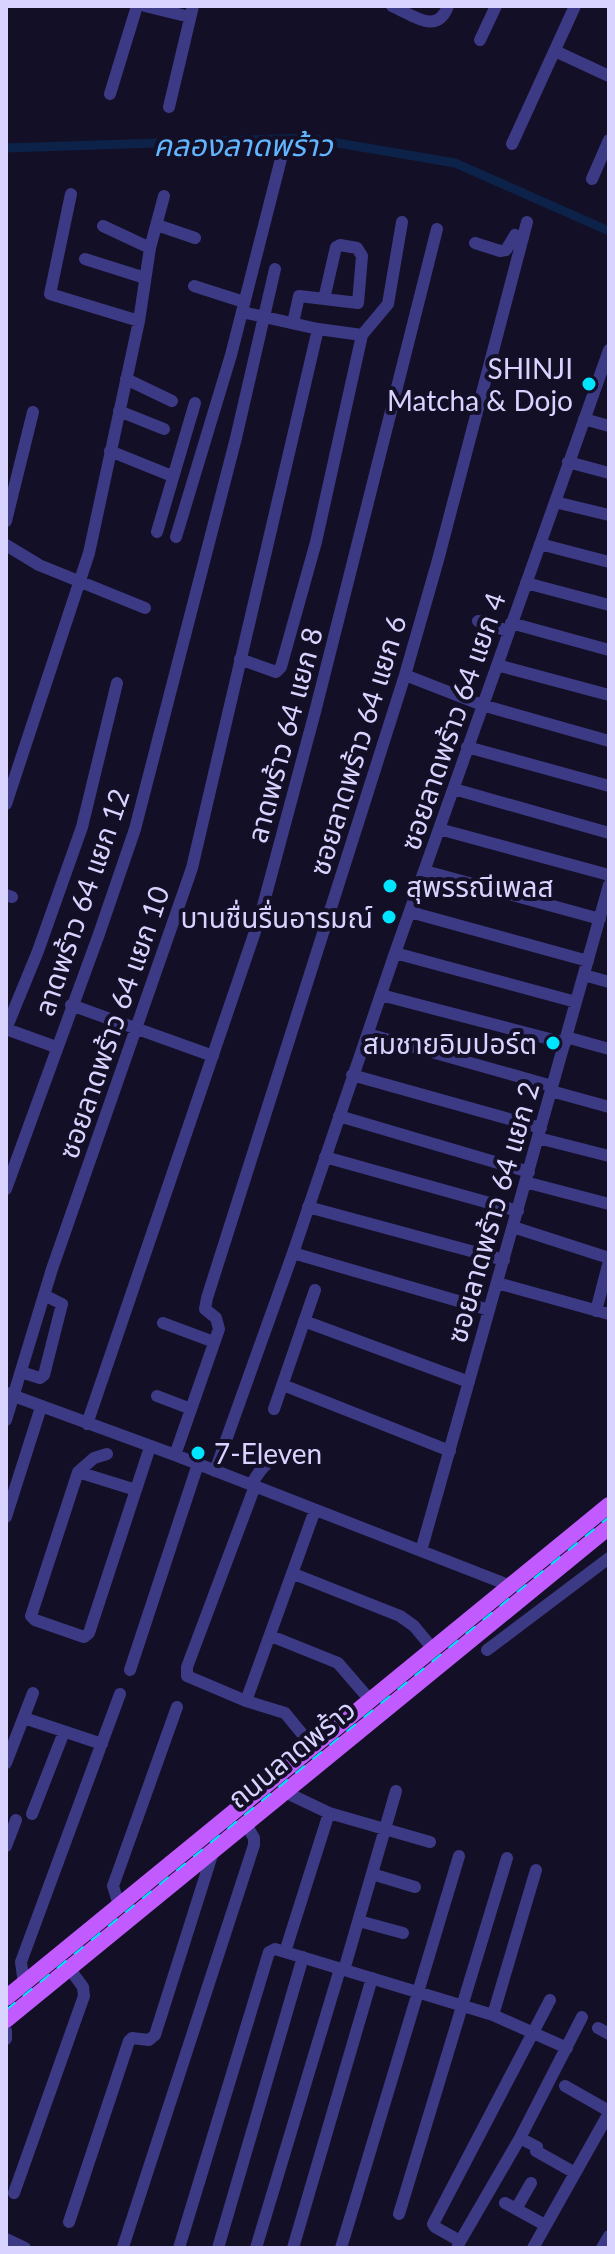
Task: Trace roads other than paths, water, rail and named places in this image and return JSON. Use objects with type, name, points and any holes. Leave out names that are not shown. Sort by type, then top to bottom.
[{"type":"main road","name":"ถนนลาดพร้าว","points":[[6,1998],[24,1984],[69,1968],[246,1824],[516,1592],[609,1505]]},
{"type":"main road","name":"ถนนลาดพร้าว","points":[[6,2020],[119,1905],[433,1649],[609,1527]]},
{"type":"street","points":[[110,94],[137,6]]},
{"type":"street","points":[[145,6],[191,12],[169,107]]},
{"type":"street","points":[[392,6],[431,22],[439,22],[448,6]]},
{"type":"street","points":[[480,40],[496,6]]},
{"type":"street","points":[[512,144],[575,6]]},
{"type":"street","points":[[555,51],[609,76]]},
{"type":"street","points":[[592,179],[609,140]]},
{"type":"street","points":[[176,537],[243,307],[284,147]]},
{"type":"street","points":[[71,194],[50,294],[139,321]]},
{"type":"street","points":[[6,804],[89,553],[139,321],[150,248],[164,196]]},
{"type":"street","points":[[240,659],[276,672],[281,667],[316,542],[362,335],[388,304],[402,222]]},
{"type":"street","name":"ซอยลาดพร้าว 64 แยก 6","points":[[214,1342],[219,1329],[216,1318],[205,1309],[211,1285],[405,675],[527,222]]},
{"type":"street","points":[[157,225],[195,238]]},
{"type":"street","points":[[103,226],[150,248]]},
{"type":"street","name":"ลาดพร้าว 64 แยก 8","points":[[87,1424],[260,917],[437,229]]},
{"type":"street","points":[[475,243],[500,251],[506,250],[515,235],[523,238]]},
{"type":"street","points":[[293,323],[299,296],[324,299],[358,303],[362,256],[357,248],[336,247],[324,299]]},
{"type":"street","points":[[85,259],[145,278]]},
{"type":"street","name":"ลาดพร้าว 64 แยก 12","points":[[6,1189],[11,1158],[99,934],[135,829],[236,438],[275,269]]},
{"type":"street","points":[[194,286],[263,317],[362,335]]},
{"type":"street","name":"ซอยลาดพร้าว 64 แยก 10","points":[[6,1420],[10,1395],[21,1372],[44,1295],[192,868],[318,329]]},
{"type":"street","name":"ซอยลาดพร้าว 64 แยก 4","points":[[215,1471],[467,747],[540,544],[560,503],[568,462],[609,350]]},
{"type":"street","points":[[126,379],[172,401]]},
{"type":"street","points":[[594,391],[609,396]]},
{"type":"street","points":[[157,532],[195,403]]},
{"type":"street","points":[[119,411],[164,429]]},
{"type":"street","points":[[6,521],[33,412]]},
{"type":"street","points":[[584,419],[609,426]]},
{"type":"street","points":[[110,451],[172,476]]},
{"type":"street","points":[[568,462],[609,473]]},
{"type":"street","points":[[560,503],[609,515]]},
{"type":"street","points":[[540,544],[609,562]]},
{"type":"street","points":[[6,545],[39,565],[145,608]]},
{"type":"street","points":[[526,583],[609,605]]},
{"type":"street","points":[[478,621],[609,650]]},
{"type":"street","points":[[497,665],[609,695]]},
{"type":"street","points":[[405,675],[482,705],[609,741]]},
{"type":"street","points":[[56,1047],[6,1029],[38,951],[82,827],[117,683]]},
{"type":"street","points":[[467,747],[609,786]]},
{"type":"street","points":[[454,789],[609,833]]},
{"type":"street","points":[[439,829],[609,875]]},
{"type":"street","points":[[425,871],[604,913]]},
{"type":"street","name":"ซอยลาดพร้าว 64 แยก 2","points":[[421,1551],[604,913],[609,885]]},
{"type":"street","points":[[410,912],[588,961]]},
{"type":"street","points":[[395,953],[576,1002]]},
{"type":"street","points":[[584,975],[609,982]]},
{"type":"street","points":[[381,995],[609,1049]]},
{"type":"street","points":[[71,1005],[213,1056]]},
{"type":"street","points":[[368,1034],[609,1107]]},
{"type":"street","points":[[352,1075],[609,1156]]},
{"type":"street","points":[[339,1116],[609,1204]]},
{"type":"street","points":[[325,1157],[518,1211]]},
{"type":"street","points":[[308,1207],[504,1260]]},
{"type":"street","points":[[497,1283],[603,1312],[609,1260],[513,1227]]},
{"type":"street","points":[[293,1253],[489,1310]]},
{"type":"street","points":[[274,1409],[315,1290]]},
{"type":"street","points":[[21,1372],[40,1378],[44,1375],[62,1304],[44,1295]]},
{"type":"street","points":[[304,1321],[469,1382]]},
{"type":"street","points":[[163,1323],[214,1342],[175,1455]]},
{"type":"street","points":[[283,1385],[450,1451]]},
{"type":"street","points":[[10,1395],[253,1485],[516,1592]]},
{"type":"street","points":[[157,1396],[191,1409]]},
{"type":"street","points":[[6,1517],[41,1407]]},
{"type":"street","points":[[107,1454],[94,1458],[78,1472],[31,1616],[84,1637],[89,1633],[150,1447]]},
{"type":"street","points":[[302,1457],[272,1459],[263,1463],[187,1667],[187,1676],[246,1701],[285,1713],[313,1747]]},
{"type":"street","points":[[130,1670],[198,1464]]},
{"type":"street","points":[[78,1472],[136,1490]]},
{"type":"street","points":[[246,1701],[315,1510]]},
{"type":"street","points":[[487,1650],[609,1558]]},
{"type":"street","points":[[294,1574],[400,1616],[414,1626],[433,1649]]},
{"type":"street","points":[[271,1636],[338,1663],[370,1700]]},
{"type":"street","points":[[6,1763],[33,1693]]},
{"type":"street","points":[[24,1984],[21,1962],[120,1694]]},
{"type":"street","points":[[119,1905],[113,1886],[177,1707]]},
{"type":"street","points":[[24,1718],[102,1744]]},
{"type":"street","points":[[32,1814],[64,1732]]},
{"type":"street","points":[[256,2248],[359,1921],[396,1791]]},
{"type":"street","points":[[285,1792],[329,1813],[430,1842]]},
{"type":"street","points":[[285,1952],[329,1813]]},
{"type":"street","points":[[6,1846],[16,1820]]},
{"type":"street","points":[[123,2247],[254,1845],[254,1838],[246,1824]]},
{"type":"street","points":[[69,2222],[129,2041],[132,2038],[149,2040],[155,2035],[214,1850]]},
{"type":"street","points":[[341,2248],[459,1856]]},
{"type":"street","points":[[399,2214],[507,1858]]},
{"type":"street","points":[[493,2015],[536,1870]]},
{"type":"street","points":[[372,1874],[415,1887]]},
{"type":"street","points":[[359,1921],[403,1933]]},
{"type":"street","points":[[179,2248],[269,1952],[275,1949],[493,2015],[567,2048]]},
{"type":"street","points":[[218,2248],[303,1957]]},
{"type":"street","points":[[14,2193],[84,1996],[83,1987],[69,1968]]},
{"type":"street","points":[[293,2248],[372,1978]]},
{"type":"street","points":[[550,2000],[433,2224],[458,2244],[520,2138],[582,2017]]},
{"type":"street","points":[[6,2031],[6,2039]]},
{"type":"street","points":[[533,2248],[609,2112],[565,2086]]},
{"type":"street","points":[[520,2138],[575,2173]]},
{"type":"street","points":[[531,2183],[510,2206],[545,2225]]},
{"type":"street","points":[[602,2248],[609,2236]]},
{"type":"street","points":[[6,2239],[25,2248]]},
{"type":"waterway","name":"คลองลาดพร้าว","points":[[6,148],[308,138],[455,163],[609,231]]},
{"type":"railway","points":[[6,2010],[609,1517]]},
{"type":"place","name":"SHINJI Matcha & Dojo","points":[[589,384]]},
{"type":"place","name":"สุพรรณีเพลส","points":[[390,886]]},
{"type":"place","name":"บานชื่นรื่นอารมณ์","points":[[389,917]]},
{"type":"place","name":"สมชายอิมปอร์ต","points":[[553,1043]]},
{"type":"place","name":"7-Eleven","points":[[198,1453]]}]
